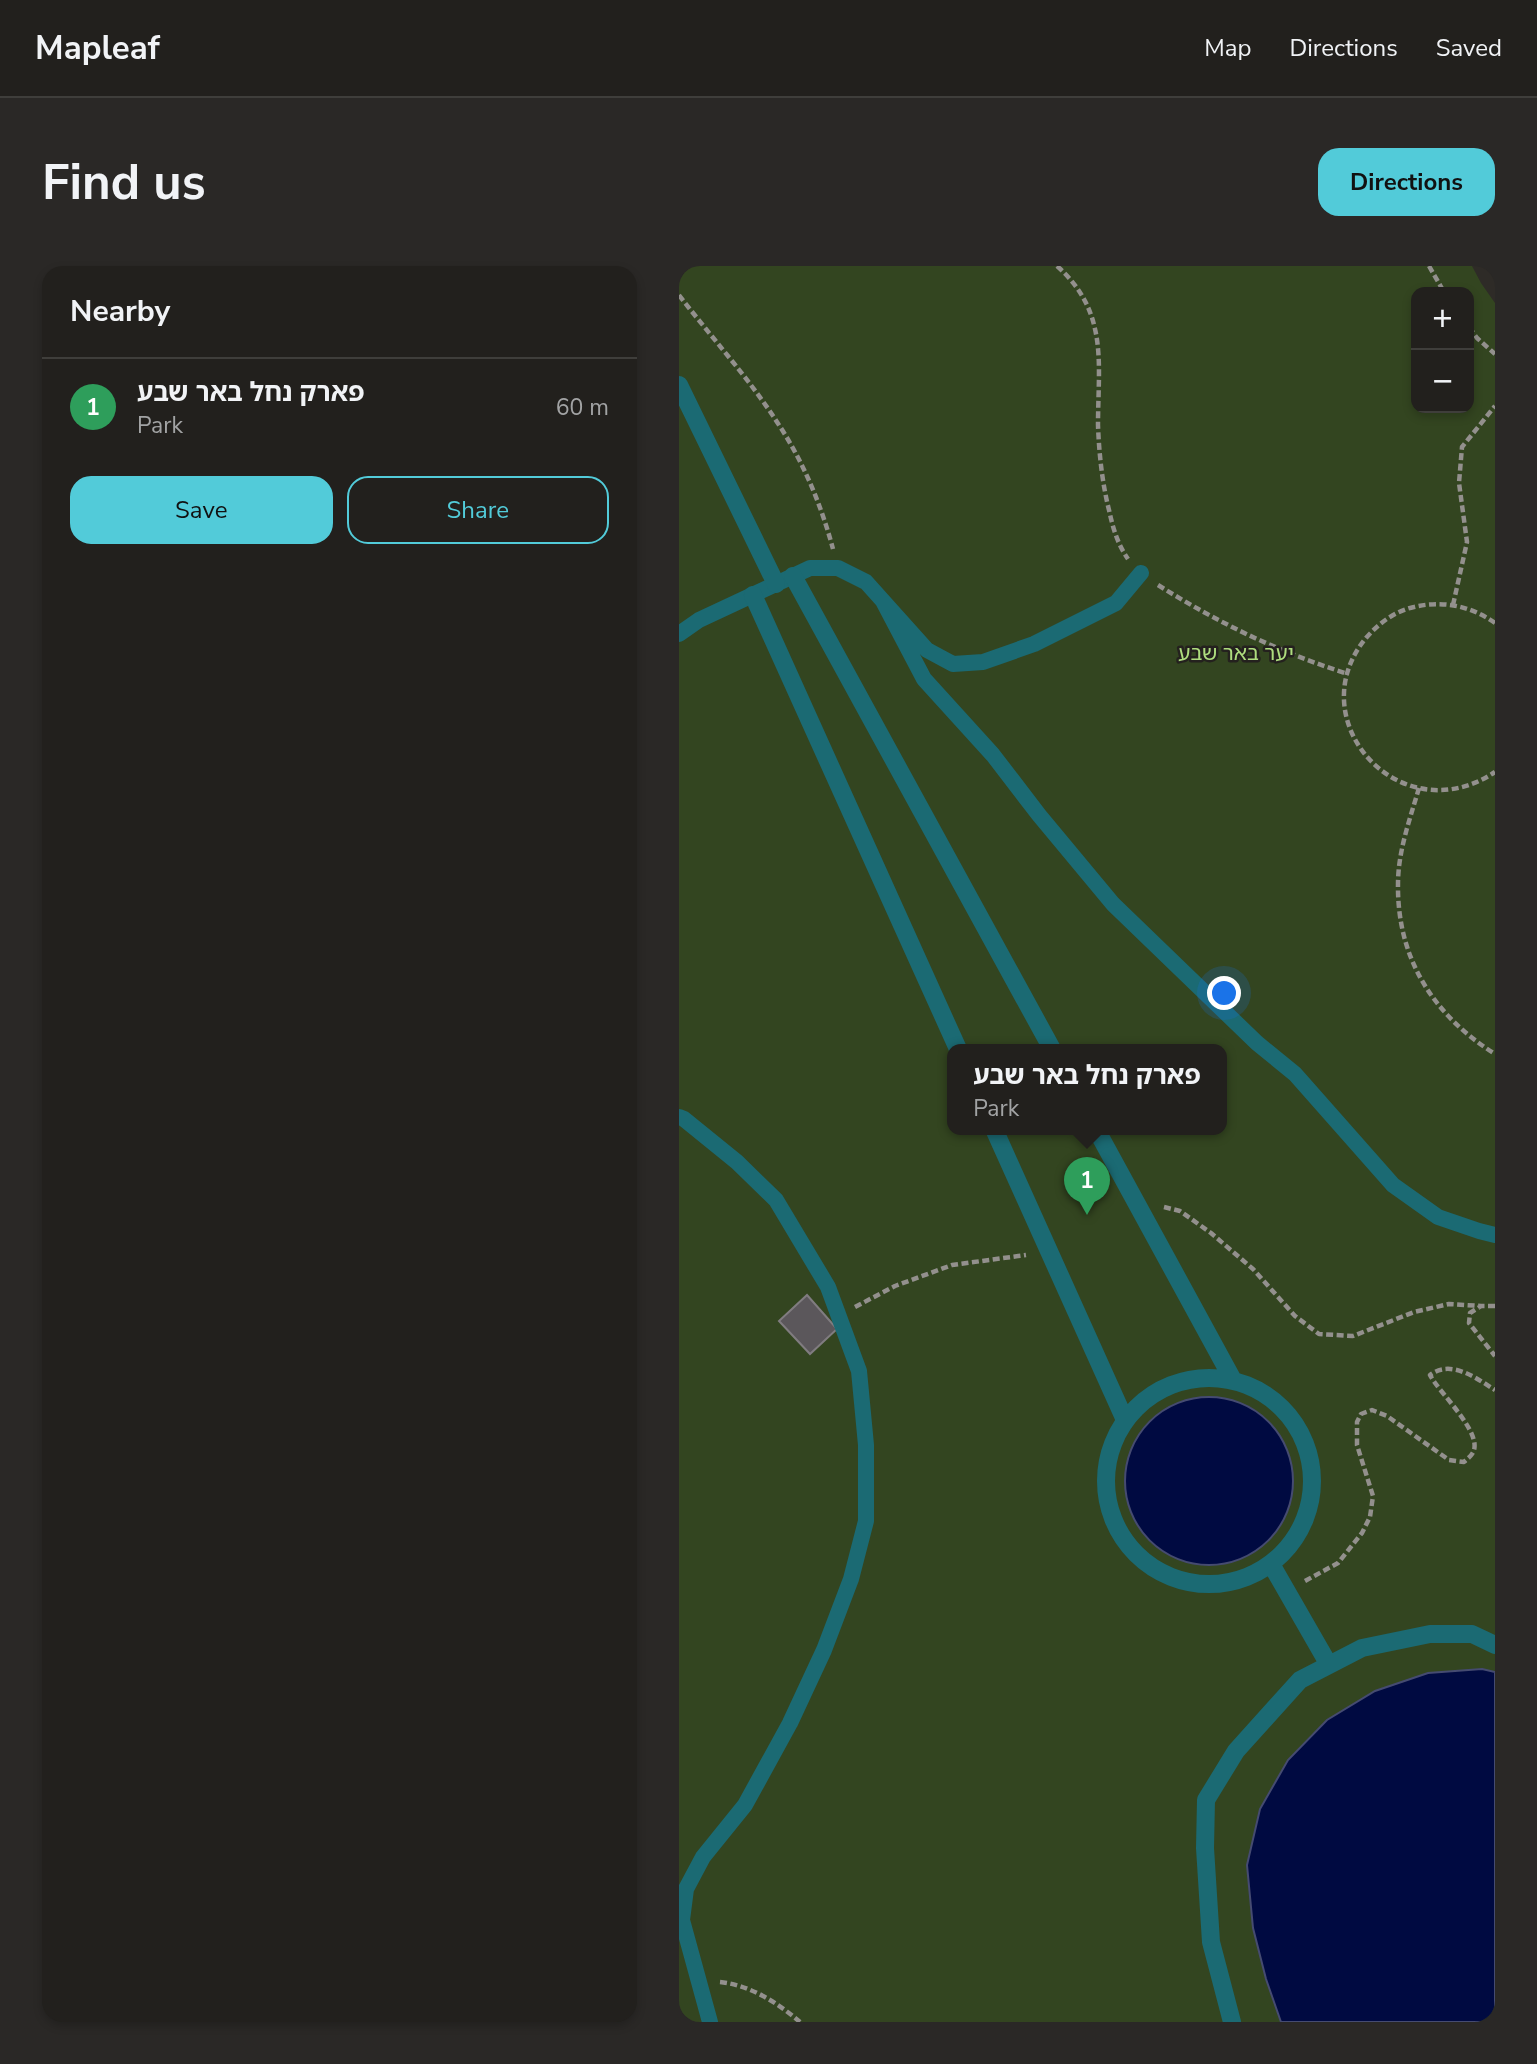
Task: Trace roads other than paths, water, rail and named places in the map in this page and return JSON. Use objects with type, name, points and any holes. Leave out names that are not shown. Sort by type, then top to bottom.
[{"type":"street","points":[[679,384],[776,584]]},
{"type":"street","points":[[793,576],[1049,1044]]},
{"type":"street","points":[[753,595],[956,1044]]},
{"type":"street","points":[[997,1135],[1125,1420]]},
{"type":"street","points":[[1099,1135],[1233,1380]]},
{"type":"street","points":[[1210,1377],[1233,1380],[1255,1388],[1282,1407],[1301,1434],[1313,1481],[1305,1520],[1293,1541],[1271,1564],[1240,1580],[1225,1583],[1201,1584],[1177,1579],[1163,1573],[1136,1554],[1117,1528],[1107,1496],[1107,1464],[1117,1434],[1125,1420],[1147,1397],[1162,1388],[1178,1382],[1210,1377]]},
{"type":"street","points":[[1271,1564],[1329,1665]]},
{"type":"street","points":[[1232,2022],[1212,1942],[1205,1848],[1206,1800],[1237,1751],[1300,1681],[1362,1648],[1430,1634],[1472,1634],[1495,1645]]},
{"type":"lane","points":[[679,634],[699,620],[810,568],[838,568],[866,582],[927,650],[953,664],[983,662],[1034,644],[1116,603],[1141,573]]},
{"type":"lane","points":[[883,601],[924,679],[993,755],[1038,815],[1113,904],[1257,1044],[1295,1074],[1393,1185],[1439,1217],[1495,1235]]},
{"type":"lane","points":[[679,1117],[737,1162],[776,1200],[828,1287],[859,1371],[866,1445],[866,1521],[851,1579],[824,1650],[790,1723],[745,1805],[703,1857],[686,1889],[682,1920],[710,2022]]},
{"type":"place","name":"פארק נחל באר שבע","points":[[1087,1215]]},
{"type":"park label","name":"יער באר שבע","points":[[1236,653]]}]
